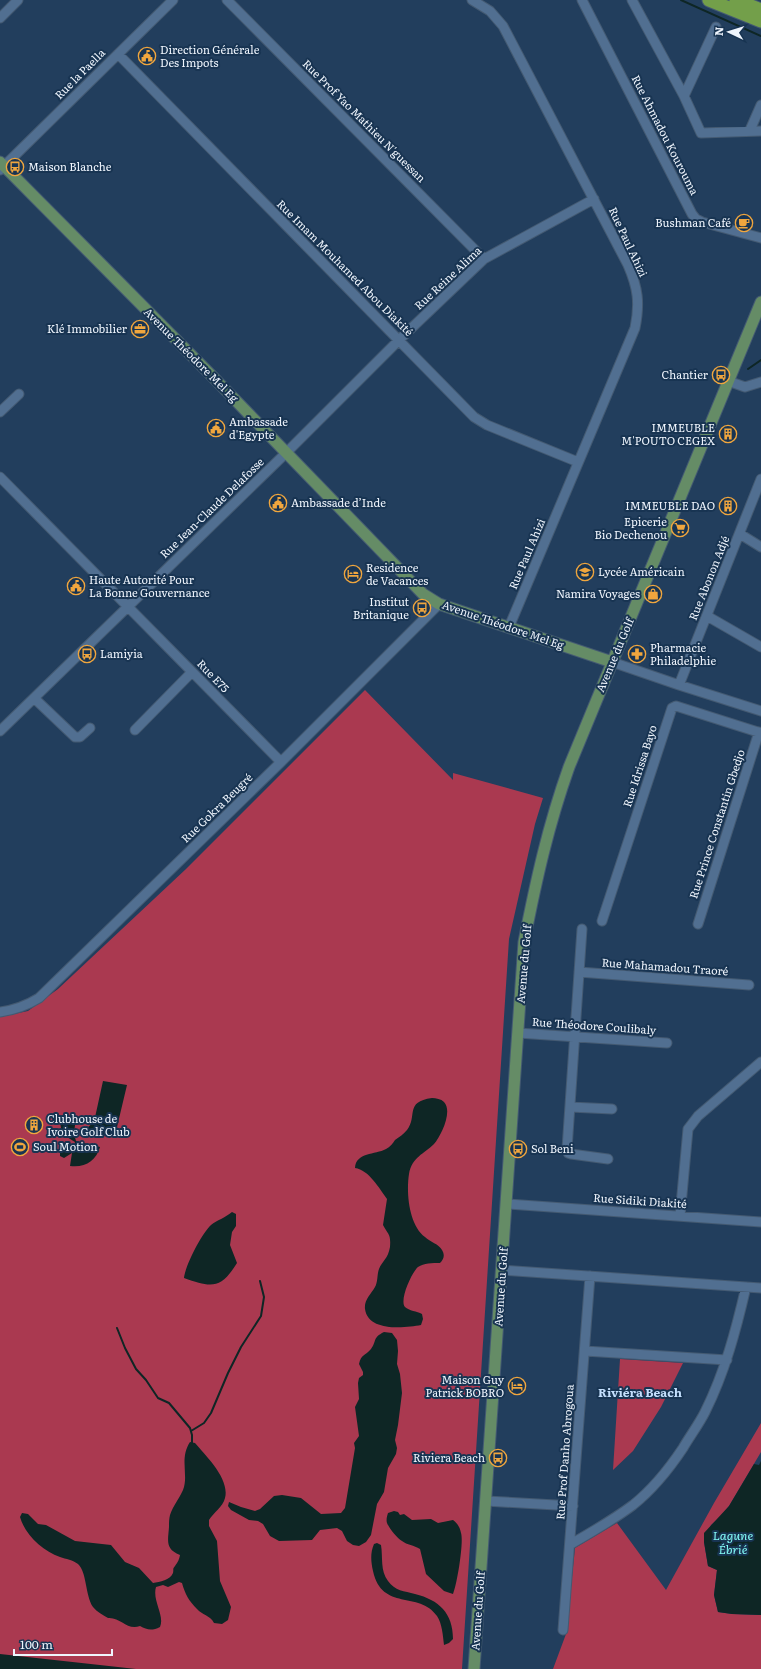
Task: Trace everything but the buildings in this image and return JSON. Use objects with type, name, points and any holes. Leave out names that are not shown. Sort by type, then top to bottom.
[{"type":"highway","points":[[709,0],[761,21]]},
{"type":"highway","points":[[736,0],[761,10]]},
{"type":"main road","name":"Avenue Théodore Mel Eg","points":[[1,166],[287,452],[429,598],[439,604],[612,662]]},
{"type":"main road","name":"Avenue du Golf","points":[[474,1669],[502,1270],[512,1204],[518,1033],[524,942],[541,857],[548,828],[569,767],[761,302]]},
{"type":"street","points":[[0,18],[18,0]]},
{"type":"street","name":"Rue la Paella","points":[[1,166],[173,0]]},
{"type":"street","name":"Rue Prof Yao Mathieu N'guessan","points":[[227,0],[484,259]]},
{"type":"street","name":"Rue Paul Ahizi","points":[[472,0],[490,11],[503,26],[628,265],[635,282],[639,311],[635,328],[509,627]]},
{"type":"street","name":"Rue Ahmadou Kourouma","points":[[582,0],[692,214],[696,219],[702,222],[761,238]]},
{"type":"street","points":[[632,0],[684,96],[701,133],[750,130],[761,131]]},
{"type":"street","points":[[684,96],[716,27]]},
{"type":"street","name":"Rue Imam Mouhamed Abou Diakité","points":[[118,54],[474,417],[480,422],[578,462]]},
{"type":"street","points":[[750,130],[761,105]]},
{"type":"street","name":"Rue Reine Alima","points":[[287,452],[399,340],[484,259],[594,199]]},
{"type":"street","points":[[728,381],[745,387],[761,382]]},
{"type":"street","points":[[0,412],[19,394]]},
{"type":"street","name":"Rue Jean-Claude Delafosse","points":[[0,731],[287,452]]},
{"type":"street","name":"Rue E75","points":[[0,477],[129,606],[281,762]]},
{"type":"street","name":"Rue Abonon Adjé","points":[[679,685],[761,479]]},
{"type":"street","points":[[740,534],[761,547]]},
{"type":"street","name":"Rue Gokra Beugré","points":[[0,1012],[26,1006],[39,998],[281,762],[439,604]]},
{"type":"street","points":[[707,616],[761,647]]},
{"type":"street","points":[[612,662],[761,711]]},
{"type":"street","points":[[135,730],[192,672]]},
{"type":"street","points":[[34,698],[75,737],[80,737],[90,728]]},
{"type":"street","name":"Rue Idrissa Bayo","points":[[602,922],[672,708],[676,706],[760,733]]},
{"type":"street","name":"Rue Prince Constantin Gbedjo","points":[[698,924],[760,733]]},
{"type":"street","points":[[582,929],[567,1150],[568,1153],[608,1159]]},
{"type":"street","name":"Rue Mahamadou Traoré","points":[[579,972],[749,985]]},
{"type":"street","name":"Rue Théodore Coulibaly","points":[[518,1033],[667,1042]]},
{"type":"street","points":[[680,1216],[688,1129],[698,1116],[761,1062]]},
{"type":"street","points":[[570,1107],[612,1109]]},
{"type":"street","name":"Rue Sidiki Diakité","points":[[512,1204],[680,1216],[759,1219]]},
{"type":"street","points":[[502,1270],[761,1288]]},
{"type":"street","name":"Rue Prof Danho Abrogoua","points":[[563,1630],[571,1544],[590,1276]]},
{"type":"street","points":[[571,1544],[612,1521],[634,1504],[673,1463],[705,1413],[727,1360],[746,1287]]},
{"type":"street","points":[[585,1351],[727,1360]]},
{"type":"street","points":[[486,1501],[573,1506]]},
{"type":"shaded area","points":[[365,690],[453,780],[453,773],[543,798],[535,824],[509,939],[462,1669],[0,1669],[0,1017],[28,1011],[58,989],[186,869]]},
{"type":"shaded area","points":[[620,1359],[683,1363],[661,1407],[633,1451],[613,1470]]},
{"type":"shaded area","points":[[761,1423],[761,1452],[729,1506],[711,1525],[704,1542],[708,1566],[717,1570],[714,1595],[718,1612],[761,1615],[761,1669],[553,1669],[566,1634],[575,1548],[617,1523],[666,1590],[714,1503]]},
{"type":"water","points":[[103,1081],[127,1085],[117,1127],[120,1134],[115,1137],[90,1133],[87,1128],[94,1122]]},
{"type":"water","points":[[432,1098],[444,1102],[447,1117],[443,1130],[437,1140],[419,1156],[413,1164],[409,1174],[408,1190],[410,1208],[415,1225],[425,1237],[441,1248],[444,1257],[440,1263],[425,1264],[418,1267],[410,1280],[405,1293],[405,1307],[422,1314],[423,1319],[421,1325],[388,1327],[373,1322],[365,1309],[367,1300],[376,1285],[380,1266],[388,1254],[390,1247],[390,1237],[383,1225],[387,1199],[365,1172],[355,1168],[356,1163],[362,1157],[382,1151],[390,1146],[407,1130],[412,1120],[415,1106],[423,1100]]},
{"type":"water","points":[[58,1115],[62,1119],[75,1125],[74,1134],[76,1141],[100,1147],[93,1160],[85,1165],[70,1166],[72,1153],[64,1158],[60,1156],[60,1150],[63,1148],[73,1149],[75,1142],[62,1134],[60,1122],[56,1116]]},
{"type":"water","points":[[232,1212],[236,1214],[236,1226],[232,1232],[230,1245],[237,1263],[231,1272],[221,1282],[209,1285],[184,1278],[191,1258],[207,1229],[213,1223]]},
{"type":"water","points":[[384,1332],[392,1333],[397,1340],[397,1364],[400,1374],[402,1393],[395,1440],[397,1448],[396,1454],[388,1468],[384,1492],[377,1504],[371,1535],[366,1542],[359,1546],[353,1545],[347,1541],[342,1531],[337,1528],[320,1530],[312,1540],[279,1541],[270,1536],[263,1524],[258,1521],[249,1520],[231,1510],[228,1506],[229,1502],[255,1511],[260,1509],[274,1496],[282,1495],[301,1498],[321,1514],[341,1513],[345,1508],[355,1448],[354,1443],[359,1436],[355,1407],[359,1399],[359,1378],[363,1375],[363,1372],[359,1364],[362,1357],[373,1346],[376,1338]]},
{"type":"water","points":[[190,1442],[195,1443],[211,1461],[221,1476],[226,1491],[224,1501],[209,1520],[209,1526],[217,1541],[220,1581],[231,1607],[228,1620],[222,1624],[214,1623],[210,1618],[194,1606],[184,1591],[182,1583],[179,1582],[168,1587],[163,1585],[156,1587],[155,1592],[161,1618],[160,1627],[150,1630],[140,1626],[131,1627],[113,1618],[108,1618],[98,1612],[90,1602],[83,1572],[78,1564],[47,1551],[30,1536],[22,1524],[20,1517],[22,1513],[28,1514],[38,1524],[46,1525],[75,1541],[111,1545],[125,1562],[139,1568],[153,1583],[164,1580],[172,1575],[173,1569],[180,1555],[175,1553],[168,1544],[169,1520],[171,1512],[185,1484],[185,1455]]},
{"type":"water","name":"Lagune Ébrié","points":[[761,1461],[761,1615],[718,1612],[714,1595],[717,1570],[708,1566],[704,1533],[729,1506],[754,1464],[759,1465]]},
{"type":"water","points":[[394,1511],[398,1512],[400,1515],[404,1514],[412,1520],[431,1519],[438,1523],[453,1520],[456,1522],[460,1529],[462,1545],[453,1594],[444,1591],[426,1574],[420,1549],[404,1542],[391,1530],[387,1523],[387,1518],[388,1513]]},
{"type":"water","points":[[377,1543],[381,1545],[382,1564],[385,1577],[394,1587],[431,1600],[443,1609],[450,1622],[452,1630],[453,1639],[449,1643],[444,1645],[440,1622],[437,1616],[429,1608],[421,1604],[392,1596],[384,1592],[378,1584],[373,1571],[371,1558],[374,1544]]},
{"type":"water","points":[[0,1654],[136,1669],[0,1669]]},
{"type":"waterway","points":[[681,0],[761,36]]},
{"type":"waterway","points":[[748,369],[761,360]]},
{"type":"waterway","points":[[191,1431],[204,1423],[211,1413],[241,1347],[261,1316],[264,1297],[260,1281]]},
{"type":"waterway","points":[[117,1328],[136,1369],[146,1380],[158,1398],[169,1403],[190,1428],[192,1443]]},
{"type":"place","name":"Direction Générale Des Impots","points":[[147,56]]},
{"type":"place","name":"Maison Blanche","points":[[15,167]]},
{"type":"place","name":"Bushman Café","points":[[744,223]]},
{"type":"place","name":"Klé Immobilier","points":[[140,329]]},
{"type":"place","name":"Chantier","points":[[721,375]]},
{"type":"place","name":"Ambassade d'Egypte","points":[[216,428]]},
{"type":"place","name":"IMMEUBLE M'POUTO CEGEX","points":[[728,434]]},
{"type":"place","name":"Ambassade d’Inde","points":[[278,503]]},
{"type":"place","name":"IMMEUBLE DAO","points":[[728,506]]},
{"type":"place","name":"Epicerie Bio Dechenou","points":[[680,528]]},
{"type":"place","name":"Lycée Américain","points":[[585,572]]},
{"type":"place","name":"Residence de Vacances","points":[[353,574]]},
{"type":"place","name":"Haute Autorité Pour La Bonne Gouvernance","points":[[76,586]]},
{"type":"place","name":"Namira Voyages","points":[[653,594]]},
{"type":"place","name":"Institut Britanique","points":[[422,608]]},
{"type":"place","name":"Lamiyia","points":[[87,654]]},
{"type":"place","name":"Pharmacie Philadelphie","points":[[637,654]]},
{"type":"place","name":"Clubhouse de Ivoire Golf Club","points":[[34,1125]]},
{"type":"place","name":"Soul Motion","points":[[20,1147]]},
{"type":"place","name":"Sol Beni","points":[[518,1149]]},
{"type":"place","name":"Maison Guy Patrick BOBRO","points":[[517,1386]]},
{"type":"place","name":"Riviera Beach","points":[[498,1458]]},
{"type":"district","name":"Riviéra Beach","points":[[640,1393]]}]
